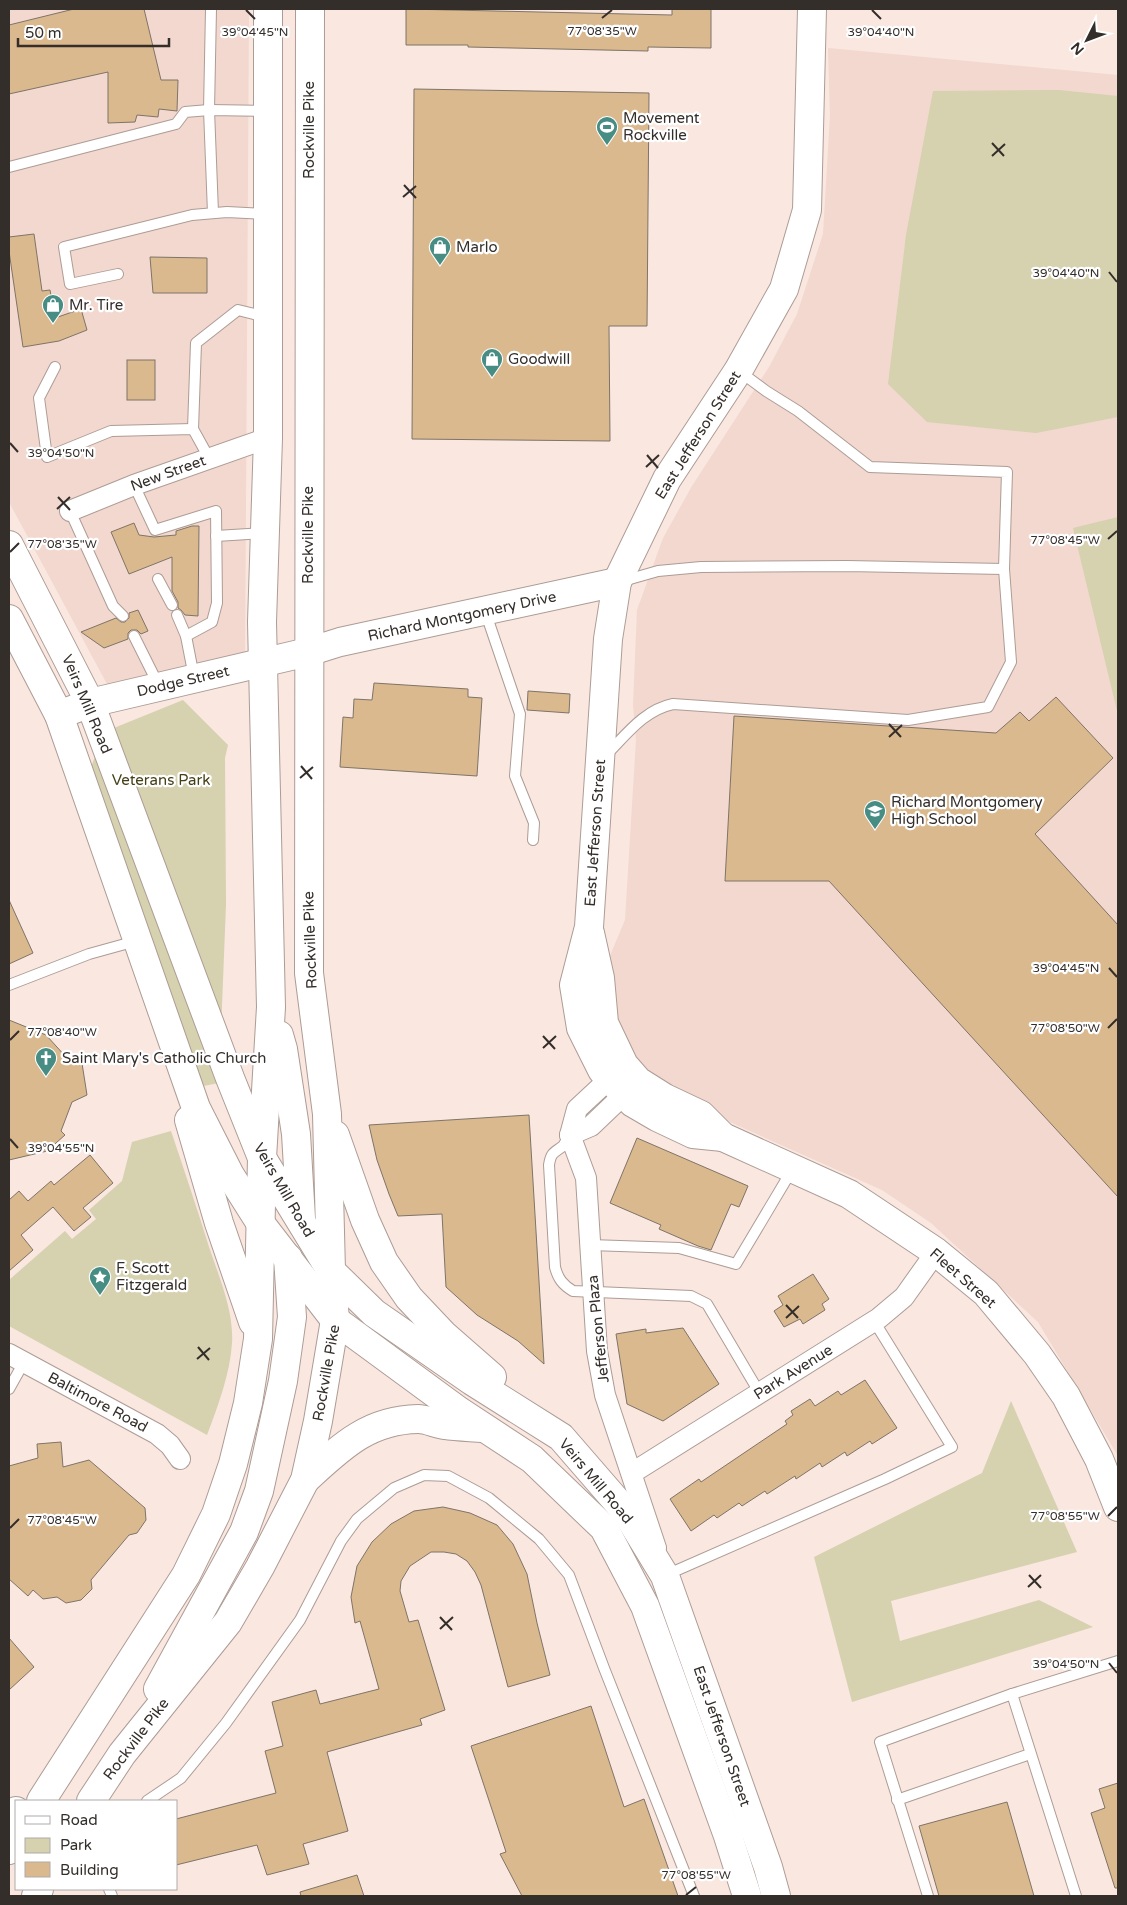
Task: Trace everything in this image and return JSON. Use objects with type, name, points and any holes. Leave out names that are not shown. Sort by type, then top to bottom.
[{"type":"main road","points":[[40,1797],[186,1575],[216,1514],[233,1464],[248,1402],[258,1339],[262,1158],[271,1008],[262,622],[268,438],[268,9]]},
{"type":"main road","name":"Rockville Pike","points":[[92,1800],[122,1754],[228,1622],[260,1567],[305,1480],[318,1421],[335,1320],[331,1271],[327,1114],[309,973],[310,9]]},
{"type":"main road","name":"East Jefferson Street","points":[[624,1080],[604,1023],[600,978],[589,927],[608,639],[618,582],[667,479],[738,371],[784,290],[807,210],[812,9]]},
{"type":"main road","name":"Veirs Mill Road","points":[[9,545],[90,703],[230,1078],[262,1158],[331,1271],[374,1313],[472,1381],[561,1437],[626,1512],[665,1576]]},
{"type":"main road","name":"Richard Montgomery Drive","points":[[308,652],[340,642],[618,582]]},
{"type":"main road","name":"Veirs Mill Road","points":[[9,619],[59,715],[196,1108],[230,1175],[261,1224],[289,1263],[335,1320],[483,1428],[532,1459],[604,1528],[645,1606]]},
{"type":"main road","name":"Dodge Street","points":[[59,715],[90,703],[308,652]]},
{"type":"main road","points":[[271,1008],[283,1049],[296,1134],[302,1224],[319,1280],[335,1320]]},
{"type":"main road","points":[[165,1021],[195,1144],[258,1339]]},
{"type":"main road","name":"Fleet Street","points":[[624,1080],[633,1102],[657,1117],[693,1134],[723,1137],[848,1194],[936,1252],[986,1293],[1037,1354],[1066,1396],[1099,1459],[1118,1507]]},
{"type":"main road","points":[[327,1114],[373,1238],[384,1262],[409,1298],[444,1335],[561,1437]]},
{"type":"main road","points":[[122,1754],[244,1532],[259,1491],[283,1381],[292,1316],[289,1263],[283,1228],[262,1158]]},
{"type":"main road","points":[[305,1480],[344,1445],[358,1435],[378,1425],[419,1419],[446,1425],[483,1428]]},
{"type":"main road","name":"East Jefferson Street","points":[[665,1576],[768,1866],[776,1896]]},
{"type":"main road","name":"East Jefferson Street","points":[[645,1606],[728,1836],[747,1896]]},
{"type":"street","name":"New Street","points":[[70,511],[134,485],[268,438]]},
{"type":"street","points":[[570,1135],[591,1126],[624,1080]]},
{"type":"street","name":"Jefferson Plaza","points":[[570,1135],[586,1178],[598,1351],[605,1395],[665,1576]]},
{"type":"street","name":"Park Avenue","points":[[632,1473],[874,1321],[904,1297],[936,1252]]},
{"type":"street","name":"Baltimore Road","points":[[16,1358],[157,1434],[170,1445],[180,1458]]},
{"type":"lane","points":[[211,9],[210,110],[213,213]]},
{"type":"lane","points":[[9,167],[176,124],[185,112],[210,110],[268,111]]},
{"type":"lane","points":[[118,274],[70,284],[64,247],[192,215],[213,213],[268,214]]},
{"type":"lane","points":[[209,458],[193,429],[196,343],[238,310],[268,318]]},
{"type":"lane","points":[[55,367],[39,398],[47,457],[111,431],[193,429]]},
{"type":"lane","points":[[600,761],[645,716],[660,707],[673,704],[908,720],[988,708],[1011,662],[1004,569],[1007,472],[870,467],[798,410],[766,391],[738,371]]},
{"type":"lane","points":[[134,485],[155,530],[216,511],[217,603],[212,622],[186,636]]},
{"type":"lane","points":[[70,511],[114,606],[123,616]]},
{"type":"lane","points":[[216,536],[266,533]]},
{"type":"lane","points":[[618,582],[658,571],[701,567],[848,566],[1004,569]]},
{"type":"lane","points":[[158,579],[172,605]]},
{"type":"lane","points":[[485,611],[520,714],[515,776],[534,823],[533,840]]},
{"type":"lane","points":[[177,615],[186,636],[194,678]]},
{"type":"lane","points":[[134,636],[160,687]]},
{"type":"lane","points":[[9,985],[89,954],[137,940]]},
{"type":"lane","points":[[570,1135],[563,1146],[556,1149],[551,1156],[549,1165],[555,1267],[558,1277],[564,1286],[573,1291],[691,1296],[706,1304],[759,1392]]},
{"type":"lane","points":[[590,1245],[679,1248],[736,1264],[792,1170]]},
{"type":"lane","points":[[665,1576],[952,1448],[874,1321]]},
{"type":"lane","points":[[9,1390],[16,1358]]},
{"type":"lane","points":[[148,1800],[181,1778],[226,1723],[300,1620],[340,1541],[358,1519],[394,1488],[424,1475],[448,1476],[489,1498],[539,1539],[569,1575],[694,1896]]},
{"type":"lane","points":[[928,1896],[880,1742],[1012,1694],[1118,1661]]},
{"type":"lane","points":[[1012,1694],[1076,1896]]},
{"type":"lane","points":[[897,1800],[1030,1754]]},
{"type":"shaded area","points":[[9,9],[249,9],[245,667],[114,697],[9,502]]},
{"type":"shaded area","name":"Richard Montgomery High School","points":[[828,48],[1118,75],[1118,1456],[1038,1322],[931,1223],[882,1190],[667,1094],[639,1070],[614,1028],[609,958],[625,920],[636,740],[633,705],[637,610],[663,538],[692,486],[769,367],[797,314],[823,234],[830,116]]},
{"type":"green space","points":[[1059,90],[1118,96],[1118,417],[1036,433],[927,422],[888,384],[906,235],[933,91]]},
{"type":"green space","points":[[1118,517],[1118,715],[1073,528]]},
{"type":"green space","name":"Veterans Park","points":[[183,700],[228,745],[225,758],[226,904],[219,1083],[198,1087],[91,767],[106,728],[109,730]]},
{"type":"green space","points":[[171,1131],[221,1282],[231,1319],[232,1343],[229,1366],[207,1435],[9,1326],[9,1280],[65,1231],[72,1239],[96,1219],[89,1210],[122,1181],[132,1142]]},
{"type":"green space","points":[[1011,1401],[1077,1552],[891,1601],[900,1641],[1039,1600],[1093,1627],[852,1702],[814,1557],[982,1473]]},
{"type":"building","points":[[74,9],[144,9],[161,80],[178,80],[177,111],[159,109],[158,117],[137,115],[135,122],[108,123],[108,72],[9,94],[9,25]]},
{"type":"building","points":[[406,9],[672,15],[672,9],[711,9],[711,48],[648,47],[648,51],[468,47],[468,45],[406,45]]},
{"type":"building","points":[[414,89],[649,93],[647,326],[609,326],[610,441],[412,439]]},
{"type":"building","name":"Mr. Tire","points":[[34,234],[42,291],[50,290],[55,318],[81,309],[87,330],[59,341],[23,347],[9,251],[9,237]]},
{"type":"building","points":[[150,257],[207,258],[207,293],[153,293]]},
{"type":"building","points":[[127,360],[155,360],[155,400],[127,400]]},
{"type":"building","points":[[134,523],[139,535],[154,537],[176,535],[176,531],[199,526],[198,616],[185,615],[178,608],[178,602],[172,591],[172,557],[129,574],[111,532]]},
{"type":"building","points":[[138,610],[148,631],[141,634],[137,630],[131,630],[128,633],[128,639],[104,648],[81,632],[116,618],[121,622],[125,622],[129,618],[129,613]]},
{"type":"building","points":[[374,683],[468,689],[468,697],[482,698],[477,776],[340,767],[343,717],[353,718],[354,699],[372,700]]},
{"type":"building","points":[[528,691],[570,694],[569,713],[527,710]]},
{"type":"building","points":[[1056,697],[1113,758],[1035,834],[1118,925],[1118,1197],[829,881],[725,881],[734,716],[996,733],[1020,712],[1029,721]]},
{"type":"building","points":[[9,900],[33,953],[9,964]]},
{"type":"building","name":"Saint Mary's Catholic Church","points":[[9,1020],[46,1035],[67,1058],[81,1057],[87,1095],[72,1102],[61,1131],[65,1135],[47,1151],[9,1160]]},
{"type":"building","points":[[529,1115],[544,1364],[518,1341],[477,1315],[446,1287],[442,1214],[398,1216],[377,1160],[369,1125]]},
{"type":"building","points":[[637,1138],[748,1186],[739,1207],[731,1204],[711,1250],[659,1229],[661,1225],[610,1203]]},
{"type":"building","points":[[90,1155],[113,1183],[83,1208],[91,1217],[74,1231],[53,1207],[21,1235],[33,1250],[9,1271],[9,1200],[19,1191],[28,1201],[51,1181],[54,1185]]},
{"type":"building","points":[[813,1274],[829,1299],[822,1304],[825,1310],[803,1324],[800,1319],[784,1327],[774,1311],[783,1305],[778,1296]]},
{"type":"building","points":[[683,1328],[719,1384],[663,1421],[627,1404],[616,1334],[646,1329],[646,1333]]},
{"type":"building","points":[[865,1380],[897,1428],[872,1444],[870,1441],[847,1456],[845,1452],[822,1467],[820,1463],[796,1479],[795,1476],[767,1494],[765,1491],[742,1506],[739,1503],[717,1518],[714,1515],[691,1531],[670,1499],[699,1479],[701,1482],[787,1424],[785,1421],[793,1415],[791,1411],[810,1399],[815,1406],[838,1391],[841,1395]]},
{"type":"building","points":[[61,1442],[63,1467],[89,1460],[145,1508],[146,1520],[137,1533],[129,1535],[91,1580],[92,1589],[81,1600],[66,1603],[57,1597],[43,1599],[33,1590],[28,1596],[9,1579],[9,1466],[38,1458],[37,1444]]},
{"type":"building","points":[[443,1507],[470,1513],[497,1525],[513,1544],[527,1574],[550,1675],[508,1687],[481,1585],[475,1572],[467,1561],[456,1554],[431,1552],[410,1566],[401,1581],[400,1591],[409,1622],[418,1620],[445,1710],[420,1719],[422,1725],[327,1752],[348,1831],[303,1844],[309,1864],[267,1875],[257,1845],[178,1865],[178,1818],[276,1793],[265,1751],[283,1746],[272,1702],[316,1690],[320,1704],[379,1689],[360,1621],[355,1623],[351,1597],[357,1566],[372,1542],[391,1524],[414,1511]]},
{"type":"building","points":[[9,1638],[34,1667],[9,1690]]},
{"type":"building","points":[[591,1706],[624,1807],[644,1799],[678,1896],[522,1896],[500,1854],[506,1852],[471,1746]]},
{"type":"building","points":[[1118,1783],[1118,1888],[1115,1888],[1091,1813],[1105,1808],[1099,1789]]},
{"type":"building","points":[[1007,1802],[1034,1896],[939,1896],[919,1826]]},
{"type":"building","points":[[357,1875],[364,1896],[301,1896],[300,1892]]},
{"type":"place","name":"Movement Rockville","points":[[607,146]]},
{"type":"place","name":"Marlo","points":[[440,266]]},
{"type":"place","name":"Mr. Tire","points":[[53,324]]},
{"type":"place","name":"Goodwill","points":[[492,378]]},
{"type":"place","name":"Richard Montgomery High School","points":[[875,830]]},
{"type":"place","name":"Saint Mary's Catholic Church","points":[[46,1077]]},
{"type":"place","name":"F. Scott Fitzgerald","points":[[100,1296]]}]
